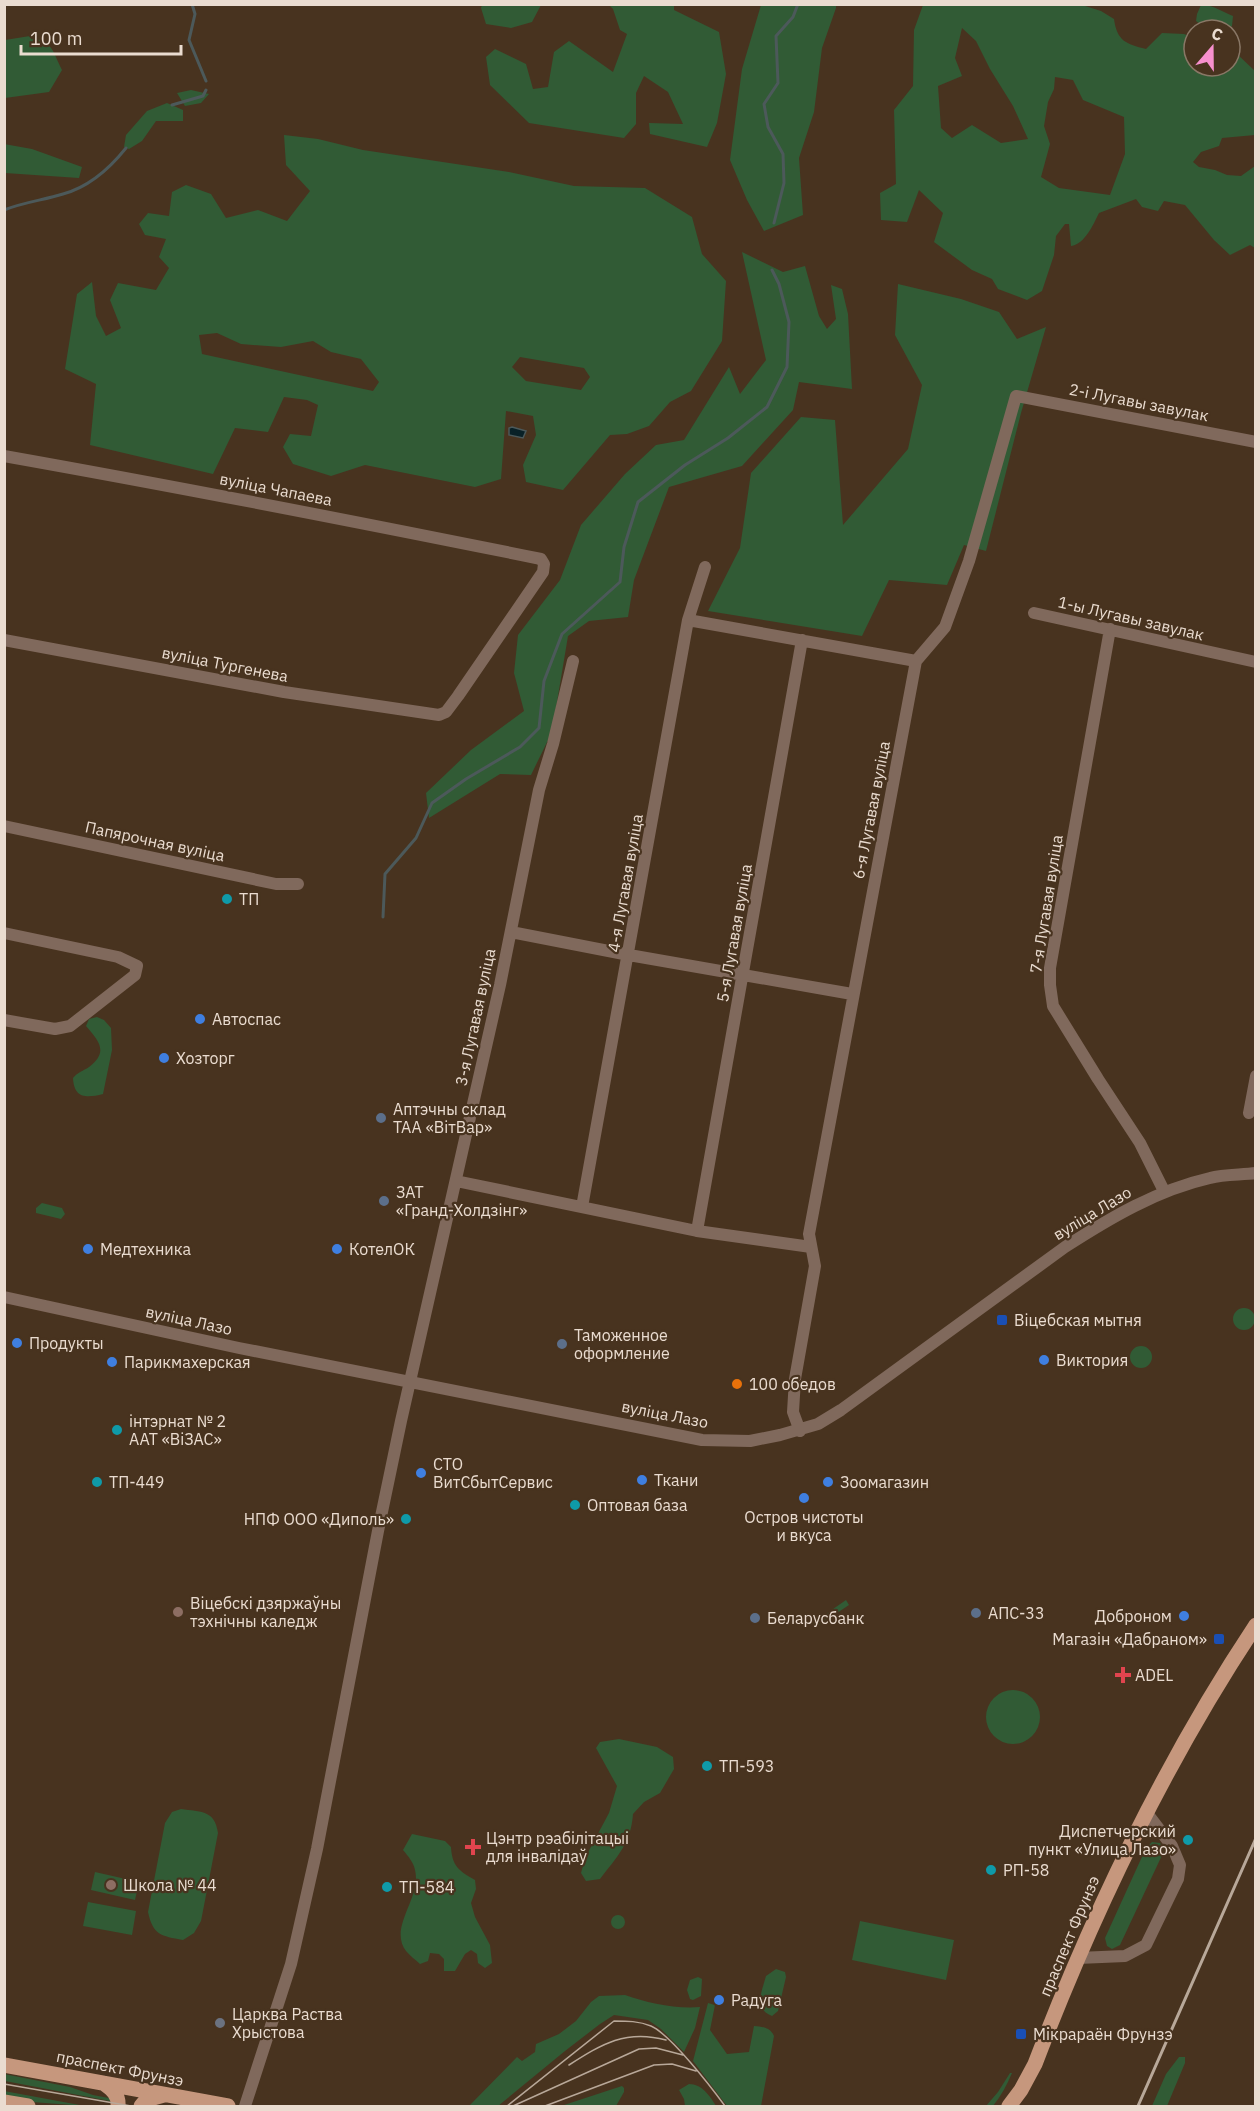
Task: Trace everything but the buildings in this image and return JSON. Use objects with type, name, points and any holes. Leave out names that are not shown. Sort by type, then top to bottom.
[{"type":"main road","name":"праспект Фрунзэ","points":[[1009,2106],[1035,2064],[1111,1882],[1146,1812],[1186,1736],[1256,1625]]},
{"type":"main road","name":"праспект Фрунзэ","points":[[4,2065],[228,2106]]},
{"type":"main road","points":[[102,2082],[115,2092],[118,2106]]},
{"type":"main road","points":[[141,2106],[146,2100],[167,2094]]},
{"type":"street","name":"2-і Лугавы завулак","points":[[1016,396],[1256,442]]},
{"type":"street","name":"6-я Лугавая вуліца","points":[[800,1431],[793,1412],[793,1400],[815,1266],[809,1234],[916,661],[945,627],[969,561],[1016,396]]},
{"type":"street","name":"вуліца Чапаева","points":[[4,456],[177,486],[541,559],[544,564],[543,573],[458,696],[446,712],[440,715]]},
{"type":"street","name":"4-я Лугавая вуліца","points":[[582,1207],[688,620],[705,567]]},
{"type":"street","name":"1-ы Лугавы завулак","points":[[1034,613],[1256,662]]},
{"type":"street","points":[[688,620],[916,661]]},
{"type":"street","name":"7-я Лугавая вуліца","points":[[1110,629],[1050,968],[1050,985],[1053,1006],[1140,1143],[1164,1191]]},
{"type":"street","name":"вуліца Тургенева","points":[[4,640],[284,692],[440,715]]},
{"type":"street","name":"5-я Лугавая вуліца","points":[[697,1231],[802,640]]},
{"type":"street","name":"3-я Лугавая вуліца","points":[[245,2106],[291,1964],[410,1381],[511,932],[539,790],[553,744],[573,661]]},
{"type":"street","name":"Папярочная вуліца","points":[[4,826],[276,884],[298,884]]},
{"type":"street","points":[[511,932],[852,994]]},
{"type":"street","points":[[4,933],[118,957],[137,966],[135,975],[70,1026],[55,1029],[4,1020]]},
{"type":"street","points":[[1249,1113],[1256,1076]]},
{"type":"street","name":"вуліца Лазо","points":[[4,1297],[239,1348],[702,1440],[750,1441],[800,1431],[842,1410],[1065,1247],[1103,1222],[1164,1191],[1211,1177],[1256,1173]]},
{"type":"street","points":[[456,1181],[697,1231],[811,1247]]},
{"type":"street","points":[[1078,1958],[1125,1956],[1146,1945],[1178,1879],[1180,1865],[1172,1846],[1146,1812]]},
{"type":"green space","points":[[482,4],[541,5],[532,22],[511,28],[486,24]]},
{"type":"green space","points":[[836,4],[822,48],[814,112],[799,158],[803,215],[764,231],[747,200],[730,160],[742,69],[761,5]]},
{"type":"green space","points":[[609,5],[674,5],[674,10],[719,32],[726,74],[717,123],[707,147],[650,134],[649,123],[683,124],[668,92],[644,76],[636,93],[636,124],[624,138],[529,123],[490,85],[486,57],[495,49],[526,64],[533,89],[548,87],[554,52],[569,41],[613,72],[627,34],[620,30],[613,9]]},
{"type":"green space","points":[[923,5],[1082,5],[1101,11],[1114,19],[1120,37],[1139,47],[1146,49],[1162,33],[1182,34],[1182,78],[1242,78],[1242,59],[1255,71],[1255,135],[1222,138],[1219,146],[1201,152],[1193,162],[1199,167],[1227,175],[1241,176],[1255,166],[1255,248],[1250,245],[1230,255],[1214,240],[1185,205],[1164,201],[1158,211],[1142,207],[1136,199],[1099,213],[1088,233],[1080,242],[1071,246],[1069,224],[1065,224],[1056,236],[1054,255],[1042,291],[1027,300],[998,289],[992,279],[972,270],[934,242],[943,213],[919,190],[907,222],[881,220],[880,193],[896,184],[894,110],[913,86],[914,30]],"holes":[[[962,28],[976,41],[1013,106],[1028,139],[1001,143],[972,125],[952,138],[941,128],[938,86],[962,76],[955,58]],[[1055,77],[1073,80],[1083,100],[1124,117],[1125,154],[1110,195],[1059,188],[1041,177],[1050,144],[1044,126]]]},
{"type":"green space","points":[[1201,5],[1205,5],[1233,16],[1233,18],[1196,18]]},
{"type":"green space","points":[[30,36],[51,48],[62,70],[49,92],[5,98],[5,40]]},
{"type":"green space","points":[[191,90],[209,94],[201,103],[185,106],[177,93]]},
{"type":"green space","points":[[167,103],[183,110],[183,121],[156,121],[142,141],[129,149],[124,147],[126,135],[147,111]]},
{"type":"green space","points":[[284,135],[318,139],[363,150],[509,172],[574,186],[645,188],[692,217],[702,254],[726,281],[722,341],[691,391],[670,402],[649,426],[627,434],[610,435],[563,490],[526,482],[523,465],[536,435],[533,416],[506,411],[501,479],[475,487],[365,465],[331,476],[293,464],[283,447],[290,434],[311,436],[318,405],[307,400],[284,397],[268,432],[235,428],[213,474],[90,445],[96,384],[65,369],[77,294],[92,282],[96,316],[106,336],[121,328],[110,300],[118,283],[156,290],[169,268],[159,257],[166,239],[145,235],[139,224],[148,213],[169,216],[172,192],[186,185],[211,194],[226,218],[258,210],[287,221],[310,191],[286,165]],"holes":[[[217,333],[241,344],[281,347],[313,341],[331,352],[361,359],[379,382],[373,391],[202,354],[199,335]],[[520,357],[584,368],[590,377],[581,390],[526,381],[512,367]]]},
{"type":"green space","points":[[4,144],[32,149],[82,167],[79,178],[5,173]]},
{"type":"green space","points":[[742,252],[783,272],[805,266],[819,316],[827,329],[836,319],[831,285],[842,289],[848,314],[852,389],[799,382],[793,410],[742,466],[669,487],[634,580],[628,617],[589,621],[568,636],[552,732],[531,775],[500,774],[429,818],[426,793],[471,750],[524,711],[514,673],[518,635],[560,580],[581,525],[625,474],[656,445],[684,440],[729,367],[740,394],[766,360]]},
{"type":"green space","points":[[898,284],[961,299],[999,312],[1017,339],[1046,327],[1021,413],[986,551],[964,545],[947,585],[889,580],[862,636],[708,611],[740,548],[751,473],[801,417],[835,420],[843,525],[908,449],[922,385],[895,335]]},
{"type":"green space","points":[[97,1017],[104,1020],[111,1028],[112,1050],[103,1094],[87,1096],[76,1090],[73,1078],[95,1062],[99,1056],[100,1046],[86,1026],[89,1019]]},
{"type":"green space","points":[[42,1203],[62,1208],[65,1214],[61,1219],[36,1213],[36,1208]]},
{"type":"green space","points":[[1244,1308],[1252,1311],[1255,1319],[1252,1327],[1244,1330],[1236,1327],[1233,1319],[1236,1311]]},
{"type":"green space","points":[[1141,1346],[1149,1349],[1152,1357],[1149,1365],[1141,1368],[1133,1365],[1130,1357],[1133,1349]]},
{"type":"green space","points":[[846,1600],[849,1605],[816,1627],[813,1623]]},
{"type":"green space","points":[[1008,1690],[1018,1690],[1028,1694],[1036,1702],[1040,1717],[1036,1732],[1028,1740],[1018,1744],[1008,1744],[998,1740],[990,1732],[986,1722],[986,1712],[990,1702],[998,1694]]},
{"type":"green space","points":[[619,1739],[657,1747],[673,1757],[674,1769],[660,1793],[644,1802],[633,1814],[626,1842],[600,1879],[586,1881],[581,1873],[585,1858],[609,1813],[617,1786],[596,1748],[600,1742]]},
{"type":"green space","points":[[181,1809],[210,1816],[214,1820],[218,1833],[201,1921],[194,1933],[183,1940],[169,1937],[155,1930],[148,1912],[165,1823],[172,1812]]},
{"type":"green space","points":[[412,1834],[445,1841],[451,1847],[457,1867],[475,1880],[476,1889],[471,1903],[475,1917],[490,1945],[492,1963],[485,1968],[478,1963],[477,1954],[471,1950],[465,1954],[455,1971],[444,1971],[444,1959],[439,1954],[430,1953],[428,1961],[420,1964],[406,1951],[401,1932],[416,1881],[413,1865],[403,1850]]},
{"type":"green space","points":[[1152,1842],[1160,1843],[1164,1851],[1120,1945],[1112,1949],[1107,1946],[1105,1938],[1146,1848]]},
{"type":"green space","points":[[95,1872],[139,1882],[135,1900],[91,1890]]},
{"type":"green space","points":[[88,1902],[136,1911],[132,1935],[83,1926]]},
{"type":"green space","points":[[615,1915],[621,1915],[625,1922],[621,1929],[615,1929],[611,1925],[611,1919]]},
{"type":"green space","points":[[860,1921],[954,1940],[946,1980],[852,1960]]},
{"type":"green space","points":[[776,1969],[785,1972],[786,1977],[778,2011],[772,2016],[762,2009],[760,1999],[766,1976]]},
{"type":"green space","points":[[698,1977],[702,1979],[701,1996],[693,2000],[690,1999],[687,1990],[690,1980]]},
{"type":"green space","points":[[625,1995],[661,2005],[700,2007],[695,2028],[684,2052],[661,2029],[648,2020],[614,2015],[565,2051],[498,2106],[469,2106],[517,2057],[522,2061],[535,2052],[536,2044],[559,2034],[576,2021],[591,2002],[599,1996]]},
{"type":"green space","points":[[708,2003],[715,2005],[710,2030],[727,2054],[749,2052],[754,2026],[768,2029],[774,2036],[761,2106],[727,2106],[693,2061]]},
{"type":"green space","points":[[1179,2057],[1185,2057],[1185,2063],[1167,2106],[1152,2106],[1166,2074]]},
{"type":"green space","points":[[1012,2073],[1008,2082],[996,2102],[993,2106],[986,2106],[998,2092]]},
{"type":"green space","points":[[4,2074],[70,2087],[114,2099],[115,2102],[5,2081]]},
{"type":"green space","points":[[689,2084],[702,2088],[716,2106],[685,2106],[679,2090]]},
{"type":"green space","points":[[622,2086],[624,2092],[616,2106],[561,2106]]},
{"type":"green space","points":[[4,2091],[85,2106],[32,2102],[5,2097]]},
{"type":"water","points":[[509,428],[526,431],[523,438],[509,435]]},
{"type":"waterway","points":[[192,4],[195,14],[189,40],[206,81]]},
{"type":"waterway","points":[[774,223],[784,183],[783,154],[768,127],[764,104],[778,83],[776,36],[793,17],[798,4]]},
{"type":"waterway","points":[[172,105],[203,96],[206,90]]},
{"type":"waterway","points":[[4,210],[82,187],[113,163],[126,148]]},
{"type":"waterway","points":[[383,917],[385,874],[416,838],[432,803],[466,779],[520,747],[539,728],[544,681],[562,634],[620,582],[624,547],[638,502],[685,465],[728,438],[767,407],[787,367],[789,322],[779,284],[772,270]]},
{"type":"tram line","points":[[507,2106],[614,2021],[642,2023],[659,2031],[690,2062],[725,2106]]},
{"type":"tram line","points":[[569,2065],[604,2045],[626,2038],[639,2036],[666,2040]]},
{"type":"tram line","points":[[513,2106],[639,2049],[656,2048],[683,2055]]},
{"type":"tram line","points":[[545,2106],[654,2065],[672,2064],[696,2071]]},
{"type":"tram line","points":[[4,2084],[131,2106]]},
{"type":"railway","points":[[1138,2106],[1256,1838]]},
{"type":"place","name":"ТП","points":[[227,899]]},
{"type":"place","name":"Автоспас","points":[[200,1019]]},
{"type":"place","name":"Хозторг","points":[[164,1058]]},
{"type":"place","name":"Аптэчны склад ТАА «ВітВар»","points":[[381,1118]]},
{"type":"place","name":"ЗАТ «Гранд-Холдзінг»","points":[[384,1201]]},
{"type":"place","name":"Медтехника","points":[[88,1249]]},
{"type":"place","name":"КотелОК","points":[[337,1249]]},
{"type":"place","name":"Віцебская мытня","points":[[1002,1320]]},
{"type":"place","name":"Продукты","points":[[17,1343]]},
{"type":"place","name":"Таможенное оформление","points":[[562,1344]]},
{"type":"place","name":"Виктория","points":[[1044,1360]]},
{"type":"place","name":"Парикмахерская","points":[[112,1362]]},
{"type":"place","name":"100 обедов","points":[[737,1384]]},
{"type":"place","name":"інтэрнат № 2 ААТ «ВіЗАС»","points":[[117,1430]]},
{"type":"place","name":"СТО ВитСбытСервис","points":[[421,1473]]},
{"type":"place","name":"Ткани","points":[[642,1480]]},
{"type":"place","name":"ТП-449","points":[[97,1482]]},
{"type":"place","name":"Зоомагазин","points":[[828,1482]]},
{"type":"place","name":"Остров чистоты и вкуса","points":[[804,1498]]},
{"type":"place","name":"Оптовая база","points":[[575,1505]]},
{"type":"place","name":"НПФ ООО «Диполь»","points":[[406,1519]]},
{"type":"place","name":"Віцебскі дзяржаўны тэхнічны каледж","points":[[178,1612]]},
{"type":"place","name":"АПС-33","points":[[976,1613]]},
{"type":"place","name":"Доброном","points":[[1184,1616]]},
{"type":"place","name":"Беларусбанк","points":[[755,1618]]},
{"type":"place","name":"Магазін «Дабраном»","points":[[1219,1639]]},
{"type":"place","name":"ADEL","points":[[1123,1675]]},
{"type":"place","name":"ТП-593","points":[[707,1766]]},
{"type":"place","name":"Диспетчерский пункт «Улица Лазо»","points":[[1188,1840]]},
{"type":"place","name":"Цэнтр рэабілітацыі для інвалідаў","points":[[473,1847]]},
{"type":"place","name":"РП-58","points":[[991,1870]]},
{"type":"place","name":"Школа № 44","points":[[111,1885]]},
{"type":"place","name":"ТП-584","points":[[387,1887]]},
{"type":"place","name":"Радуга","points":[[719,2000]]},
{"type":"place","name":"Царква Раства Хрыстова","points":[[220,2023]]},
{"type":"place","name":"Мікрараён Фрунзэ","points":[[1021,2034]]}]
